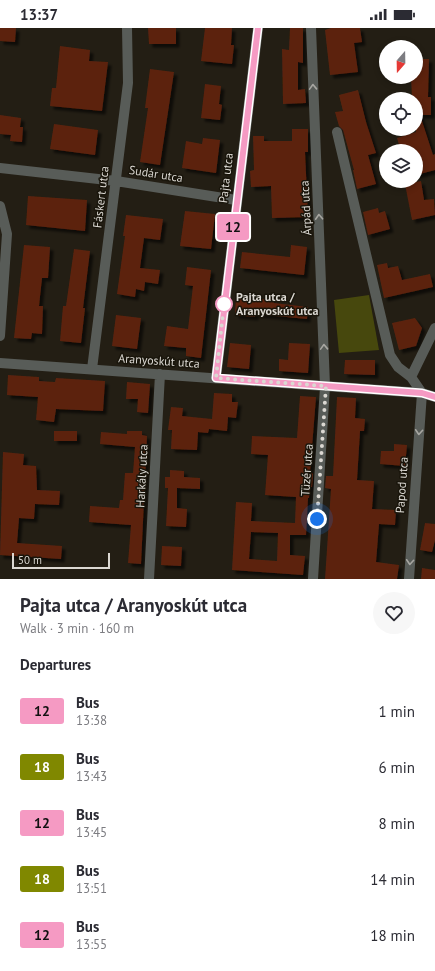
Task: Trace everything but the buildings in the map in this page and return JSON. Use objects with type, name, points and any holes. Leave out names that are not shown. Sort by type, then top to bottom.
[{"type":"street","name":"Fáskert utca","points":[[92,369],[128,83],[127,28]]},
{"type":"street","name":"Pajta utca","points":[[216,378],[236,200],[258,28]]},
{"type":"street","name":"Árpád utca","points":[[311,28],[326,386]]},
{"type":"street","points":[[337,132],[390,355],[398,368],[411,377],[422,393]]},
{"type":"street","name":"Sudár utca","points":[[0,168],[116,181],[236,200]]},
{"type":"street","points":[[0,206],[7,234],[0,336]]},
{"type":"street","points":[[411,377],[435,328]]},
{"type":"street","name":"Aranyoskút utca","points":[[0,363],[422,393],[435,397]]},
{"type":"street","name":"Harkály utca","points":[[149,579],[160,374]]},
{"type":"street","name":"Tüzér utca","points":[[313,579],[326,386]]},
{"type":"street","name":"Papod utca","points":[[409,579],[422,393]]},
{"type":"shaded area","points":[[369,295],[379,350],[339,353],[334,300]]},
{"type":"bus line","name":"12","points":[[258,28],[236,200],[216,378],[422,393],[435,397]]},
{"type":"place","name":"Pajta utca / Aranyoskút utca","points":[[224,304]]},
{"type":"route","points":[[224,304],[216,378],[326,386],[317,519]]}]
